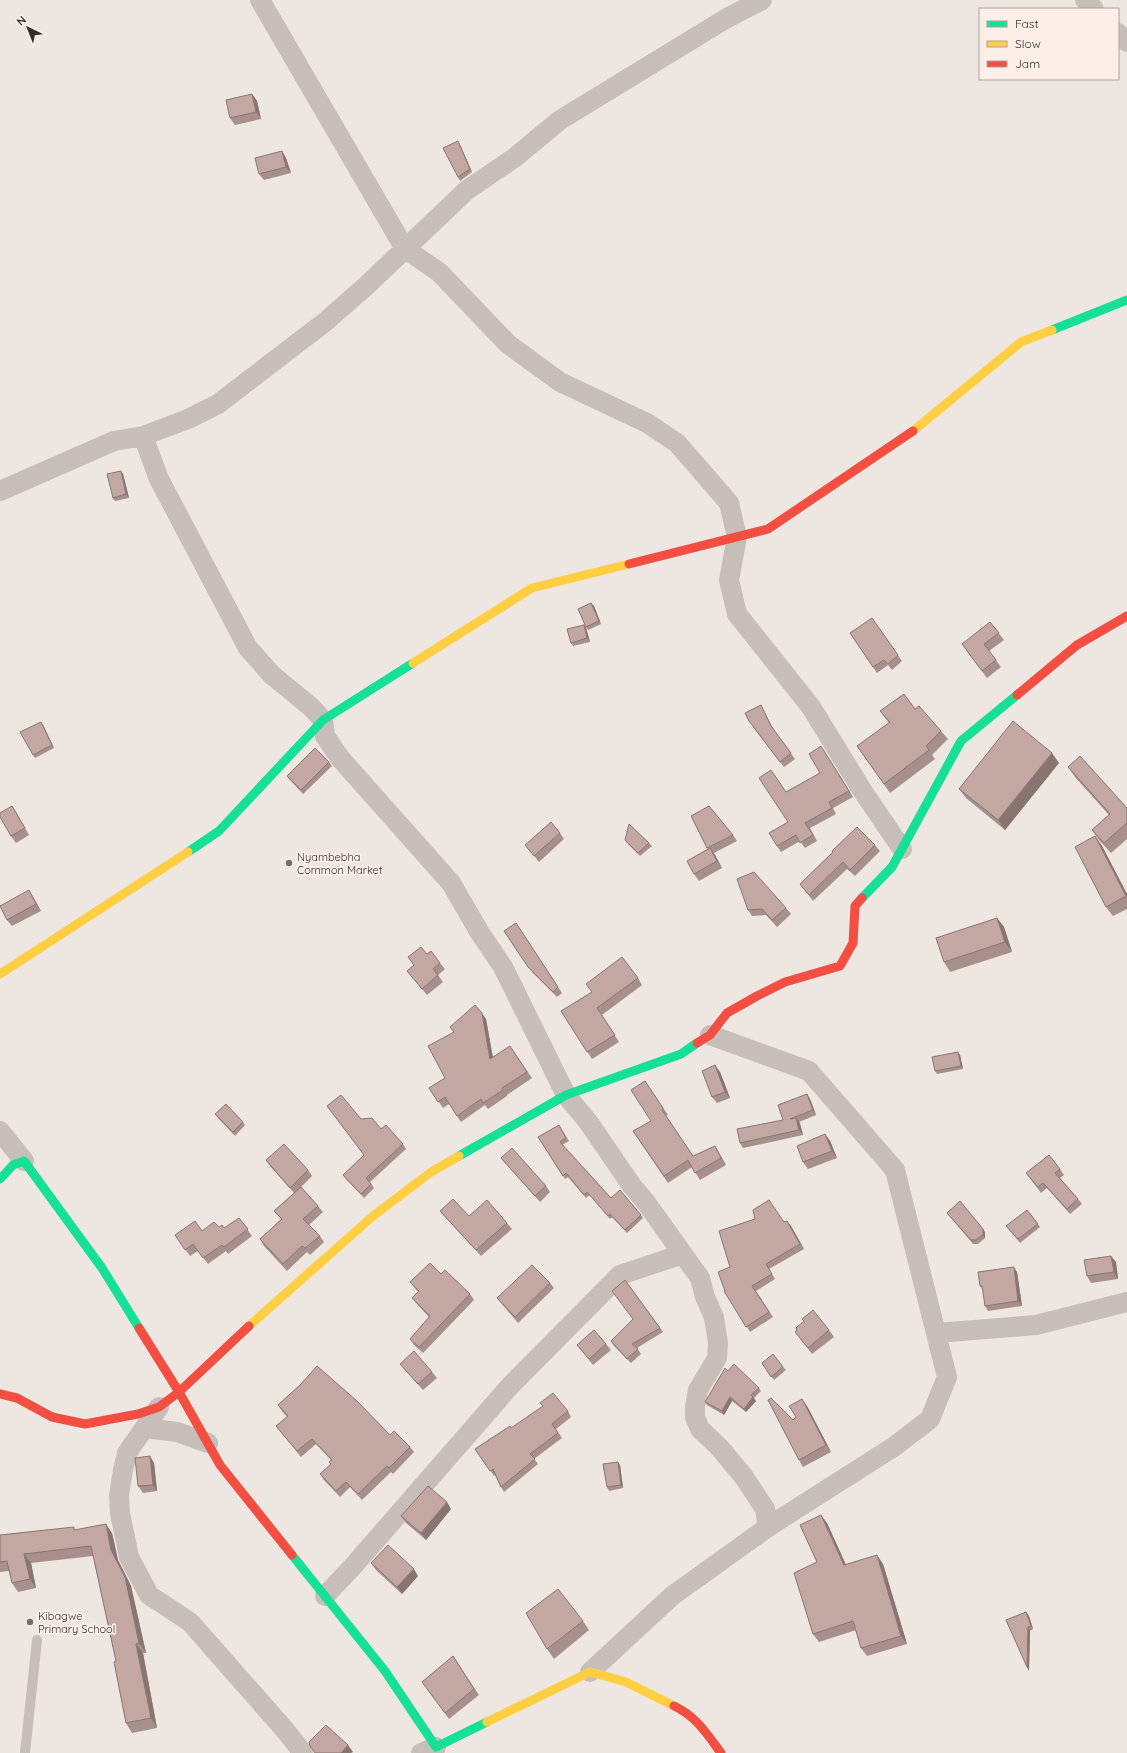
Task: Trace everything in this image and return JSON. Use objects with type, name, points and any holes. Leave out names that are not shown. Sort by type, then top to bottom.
[{"type":"street","points":[[260,0],[405,249],[439,272],[508,344],[560,382],[647,423],[677,443],[729,503],[738,537],[729,580],[737,614],[811,707],[862,790],[902,849]]},
{"type":"street","points":[[0,491],[114,441],[143,436],[188,419],[218,404],[325,322],[366,286],[467,190],[514,158],[560,120],[727,18],[762,0]]},
{"type":"street","points":[[1084,0],[1093,8]]},
{"type":"street","points":[[1119,34],[1127,42]]},
{"type":"street","points":[[0,974],[219,831],[323,720],[532,588],[768,529],[915,430],[1021,342],[1127,300]]},
{"type":"street","points":[[143,436],[159,479],[248,648],[272,675],[311,707],[323,720],[325,736],[340,758],[451,883],[480,933],[503,967],[566,1095],[589,1123],[632,1186],[700,1278],[705,1297],[714,1317],[718,1343],[717,1358],[698,1390],[695,1406],[695,1417],[700,1429],[720,1448],[739,1471],[765,1509],[768,1527]]},
{"type":"street","points":[[6,1400],[52,1417],[85,1424],[138,1414],[159,1407],[179,1392],[267,1309],[373,1216],[431,1172],[566,1095],[681,1054],[710,1035],[727,1013],[757,996],[785,982],[840,966],[853,943],[855,906],[871,887],[892,867],[961,741],[1077,645],[1127,616]]},
{"type":"street","points":[[0,1131],[24,1161],[102,1268],[179,1392],[220,1465],[385,1671],[429,1750],[590,1672],[672,1596],[768,1527],[895,1446],[930,1419],[947,1377],[895,1170],[809,1071],[710,1035]]},
{"type":"street","points":[[0,1179],[13,1165],[24,1161]]},
{"type":"street","points":[[325,1596],[356,1564],[510,1386],[620,1275],[683,1254]]},
{"type":"street","points":[[936,1333],[1036,1325],[1127,1302]]},
{"type":"street","points":[[159,1407],[127,1453],[119,1495],[120,1513],[129,1558],[149,1595],[190,1622],[285,1730],[303,1753]]},
{"type":"street","points":[[145,1428],[177,1432],[208,1443]]},
{"type":"street","points":[[590,1672],[626,1682],[687,1712],[701,1726],[721,1753]]},
{"type":"lane","points":[[25,1753],[37,1640]]},
{"type":"building","points":[[252,94],[256,112],[230,118],[226,100]]},
{"type":"building","points":[[458,141],[470,169],[458,177],[443,148]]},
{"type":"building","points":[[282,151],[286,167],[259,174],[255,158]]},
{"type":"building","points":[[121,471],[126,494],[113,498],[107,474]]},
{"type":"building","points":[[591,603],[599,621],[586,627],[578,609]]},
{"type":"building","points":[[872,618],[898,655],[888,664],[884,660],[873,667],[850,633]]},
{"type":"building","points":[[990,622],[999,633],[984,644],[996,660],[982,671],[962,644]]},
{"type":"building","points":[[584,625],[587,638],[571,643],[567,629]]},
{"type":"building","points":[[904,694],[915,709],[919,706],[941,731],[926,746],[929,750],[884,784],[857,746],[890,722],[880,711]]},
{"type":"building","points":[[761,705],[771,726],[791,753],[780,762],[749,721],[745,713]]},
{"type":"building","points":[[1013,721],[1052,753],[998,820],[959,789]]},
{"type":"building","points":[[41,722],[52,745],[33,755],[20,732]]},
{"type":"building","points":[[821,746],[849,791],[829,802],[832,808],[805,823],[813,835],[800,843],[796,835],[777,846],[769,833],[788,822],[759,778],[771,770],[786,792],[820,773],[809,754]]},
{"type":"building","points":[[315,748],[329,762],[301,790],[287,776]]},
{"type":"building","points":[[1080,756],[1127,808],[1127,823],[1104,843],[1092,830],[1110,814],[1068,767]]},
{"type":"building","points":[[12,806],[25,828],[11,836],[0,817],[0,813]]},
{"type":"building","points":[[709,806],[733,835],[707,848],[691,816]]},
{"type":"building","points":[[551,822],[560,833],[534,856],[525,845]]},
{"type":"building","points":[[629,824],[649,843],[638,853],[625,840]]},
{"type":"building","points":[[857,827],[875,845],[850,870],[843,862],[809,895],[800,884]]},
{"type":"building","points":[[1095,836],[1126,896],[1106,907],[1075,847]]},
{"type":"building","points":[[710,848],[717,861],[694,874],[687,861]]},
{"type":"building","points":[[754,872],[786,908],[772,920],[762,909],[748,910],[737,879]]},
{"type":"building","points":[[29,890],[36,904],[7,920],[0,906]]},
{"type":"building","points":[[997,918],[1005,942],[944,962],[936,938]]},
{"type":"building","points":[[516,923],[558,987],[553,992],[528,967],[504,931]]},
{"type":"building","points":[[421,947],[427,954],[431,951],[440,963],[433,969],[438,975],[422,989],[407,971],[414,965],[408,957]]},
{"type":"building","points":[[622,957],[638,978],[597,1008],[615,1035],[587,1052],[561,1011],[592,992],[586,984]]},
{"type":"building","points":[[475,1005],[482,1013],[490,1059],[510,1046],[527,1072],[502,1088],[503,1090],[483,1103],[481,1099],[457,1116],[445,1097],[438,1102],[429,1088],[445,1078],[428,1046],[454,1032],[450,1027]]},
{"type":"building","points":[[958,1052],[961,1066],[935,1071],[932,1057]]},
{"type":"building","points":[[715,1065],[725,1092],[712,1097],[702,1071]]},
{"type":"building","points":[[645,1081],[663,1108],[662,1110],[693,1156],[715,1146],[721,1158],[695,1173],[688,1160],[664,1176],[633,1131],[651,1121],[631,1090]]},
{"type":"building","points":[[807,1094],[813,1110],[790,1119],[796,1118],[799,1130],[740,1143],[737,1129],[783,1120],[778,1105]]},
{"type":"building","points":[[341,1095],[361,1119],[372,1118],[381,1129],[386,1125],[403,1144],[366,1178],[371,1184],[361,1194],[343,1175],[364,1155],[327,1106]]},
{"type":"building","points":[[226,1104],[243,1122],[233,1132],[215,1114]]},
{"type":"building","points":[[559,1125],[566,1138],[560,1142],[611,1198],[620,1190],[641,1215],[625,1230],[610,1214],[608,1216],[587,1192],[584,1195],[566,1173],[563,1176],[538,1137]]},
{"type":"building","points":[[825,1134],[832,1151],[803,1162],[797,1146]]},
{"type":"building","points":[[284,1144],[308,1170],[290,1188],[266,1160]]},
{"type":"building","points":[[512,1148],[546,1186],[535,1196],[501,1158]]},
{"type":"building","points":[[1049,1155],[1060,1169],[1055,1173],[1078,1199],[1067,1209],[1043,1183],[1038,1187],[1026,1173]]},
{"type":"building","points":[[301,1187],[318,1206],[303,1219],[320,1236],[305,1248],[302,1246],[283,1264],[260,1239],[282,1219],[274,1211]]},
{"type":"building","points":[[453,1199],[469,1216],[487,1200],[507,1223],[476,1250],[440,1211]]},
{"type":"building","points":[[769,1200],[784,1222],[787,1221],[800,1244],[766,1264],[772,1274],[752,1286],[769,1312],[746,1327],[724,1291],[718,1272],[730,1267],[719,1231],[755,1219],[753,1210]]},
{"type":"building","points":[[960,1201],[983,1229],[983,1235],[976,1240],[971,1240],[947,1213]]},
{"type":"building","points":[[1027,1210],[1038,1224],[1018,1239],[1006,1226]]},
{"type":"building","points":[[239,1218],[248,1229],[224,1247],[222,1245],[203,1258],[193,1244],[185,1250],[175,1235],[195,1221],[202,1231],[214,1222],[219,1227],[222,1225],[224,1228]]},
{"type":"building","points":[[1111,1256],[1114,1272],[1087,1276],[1084,1260]]},
{"type":"building","points":[[430,1263],[441,1274],[445,1270],[470,1294],[419,1347],[410,1339],[430,1316],[412,1298],[419,1291],[410,1282]]},
{"type":"building","points":[[532,1265],[550,1283],[515,1317],[497,1298]]},
{"type":"building","points":[[1014,1267],[1018,1301],[985,1306],[978,1272]]},
{"type":"building","points":[[625,1280],[660,1328],[632,1344],[638,1349],[627,1359],[611,1341],[633,1319],[612,1291]]},
{"type":"building","points":[[813,1310],[829,1330],[808,1348],[795,1332],[797,1330],[796,1328],[804,1321],[802,1319]]},
{"type":"building","points":[[594,1330],[606,1344],[589,1359],[577,1345]]},
{"type":"building","points":[[414,1351],[432,1372],[418,1384],[400,1364]]},
{"type":"building","points":[[773,1354],[783,1367],[771,1377],[762,1363]]},
{"type":"building","points":[[734,1364],[759,1388],[751,1395],[753,1397],[744,1409],[730,1397],[722,1411],[705,1402],[725,1368],[728,1371]]},
{"type":"building","points":[[317,1366],[357,1401],[390,1435],[394,1431],[410,1447],[389,1468],[387,1466],[358,1494],[346,1482],[336,1491],[320,1474],[331,1464],[329,1462],[332,1460],[312,1439],[297,1451],[276,1426],[288,1416],[278,1405],[301,1384]]},
{"type":"building","points":[[553,1393],[568,1411],[552,1424],[558,1433],[530,1454],[535,1459],[501,1487],[493,1469],[490,1471],[475,1449],[510,1426],[511,1428],[543,1406],[540,1403]]},
{"type":"building","points":[[771,1398],[793,1420],[796,1417],[789,1406],[802,1399],[826,1445],[799,1460],[768,1400]]},
{"type":"building","points":[[150,1456],[153,1485],[138,1486],[135,1458]]},
{"type":"building","points":[[618,1462],[621,1485],[607,1487],[603,1464]]},
{"type":"building","points":[[428,1486],[447,1502],[421,1533],[401,1516]]},
{"type":"building","points":[[821,1515],[844,1565],[877,1555],[901,1636],[861,1648],[853,1621],[813,1634],[794,1573],[817,1562],[800,1525]]},
{"type":"building","points":[[106,1524],[111,1550],[125,1577],[139,1643],[136,1644],[151,1718],[126,1723],[114,1662],[116,1661],[91,1546],[24,1554],[30,1579],[12,1583],[7,1561],[0,1562],[0,1535],[74,1527],[74,1530]]},
{"type":"building","points":[[388,1545],[414,1569],[397,1587],[371,1563]]},
{"type":"building","points":[[558,1589],[583,1621],[547,1649],[526,1613]]},
{"type":"building","points":[[1026,1612],[1031,1626],[1028,1627],[1027,1667],[1006,1620]]},
{"type":"building","points":[[453,1656],[474,1689],[445,1713],[422,1682]]},
{"type":"building","points":[[326,1725],[348,1745],[341,1753],[315,1753],[310,1746],[309,1742]]},
{"type":"traffic: fast","points":[[1052,330],[1127,300]]},
{"type":"traffic: fast","points":[[188,852],[219,831],[323,720],[413,663]]},
{"type":"traffic: fast","points":[[862,898],[892,867],[961,741],[1017,695]]},
{"type":"traffic: fast","points":[[459,1156],[566,1095],[681,1054],[697,1043]]},
{"type":"traffic: fast","points":[[0,1179],[13,1165],[24,1161],[102,1268],[139,1328]]},
{"type":"traffic: fast","points":[[292,1555],[385,1671],[436,1747],[487,1722]]},
{"type":"traffic: slow","points":[[913,431],[1021,342],[1052,330]]},
{"type":"traffic: slow","points":[[413,663],[532,588],[629,564]]},
{"type":"traffic: slow","points":[[0,974],[188,852]]},
{"type":"traffic: slow","points":[[249,1326],[373,1216],[431,1172],[459,1156]]},
{"type":"traffic: slow","points":[[487,1722],[590,1672],[626,1682],[674,1706]]},
{"type":"traffic: jam","points":[[629,564],[768,529],[913,431]]},
{"type":"traffic: jam","points":[[1017,695],[1077,645],[1127,616]]},
{"type":"traffic: jam","points":[[697,1043],[710,1035],[727,1013],[757,996],[785,982],[840,966],[853,943],[855,906],[862,898]]},
{"type":"traffic: jam","points":[[0,1394],[17,1398],[52,1417],[85,1424],[138,1414],[159,1407],[179,1392],[249,1326]]},
{"type":"traffic: jam","points":[[139,1328],[179,1392],[220,1465],[292,1555]]},
{"type":"traffic: jam","points":[[674,1706],[695,1720],[706,1732],[721,1753]]},
{"type":"place","name":"Nyambebha Common Market","points":[[289,863]]},
{"type":"place","name":"Kibagwe Primary School","points":[[30,1622]]}]
